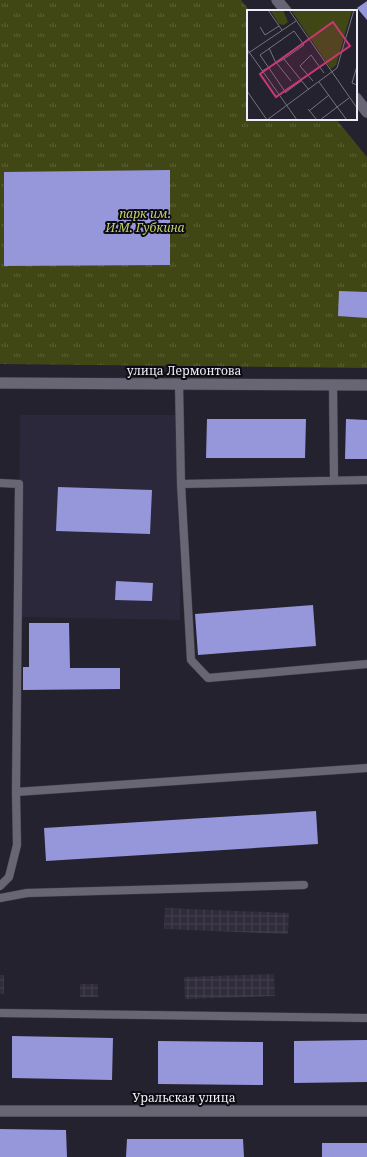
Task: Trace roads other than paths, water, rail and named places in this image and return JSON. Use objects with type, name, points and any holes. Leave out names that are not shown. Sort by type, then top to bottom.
[{"type":"street","points":[[277,0],[285,10]]},
{"type":"street","points":[[357,99],[367,112]]},
{"type":"street","name":"улица Лермонтова","points":[[0,383],[367,385]]},
{"type":"street","name":"Уральская улица","points":[[0,1111],[367,1111]]},
{"type":"lane","points":[[179,384],[181,484],[191,660],[208,678],[367,664]]},
{"type":"lane","points":[[333,384],[334,480]]},
{"type":"lane","points":[[181,484],[367,480]]},
{"type":"lane","points":[[0,483],[20,484],[16,792],[17,845],[9,877],[0,886]]},
{"type":"lane","points":[[16,792],[367,768]]},
{"type":"lane","points":[[0,898],[27,893],[304,885]]},
{"type":"lane","points":[[0,1013],[367,1018]]},
{"type":"park label","name":"парк им. И.М. Губкина","points":[[145,221]]}]
